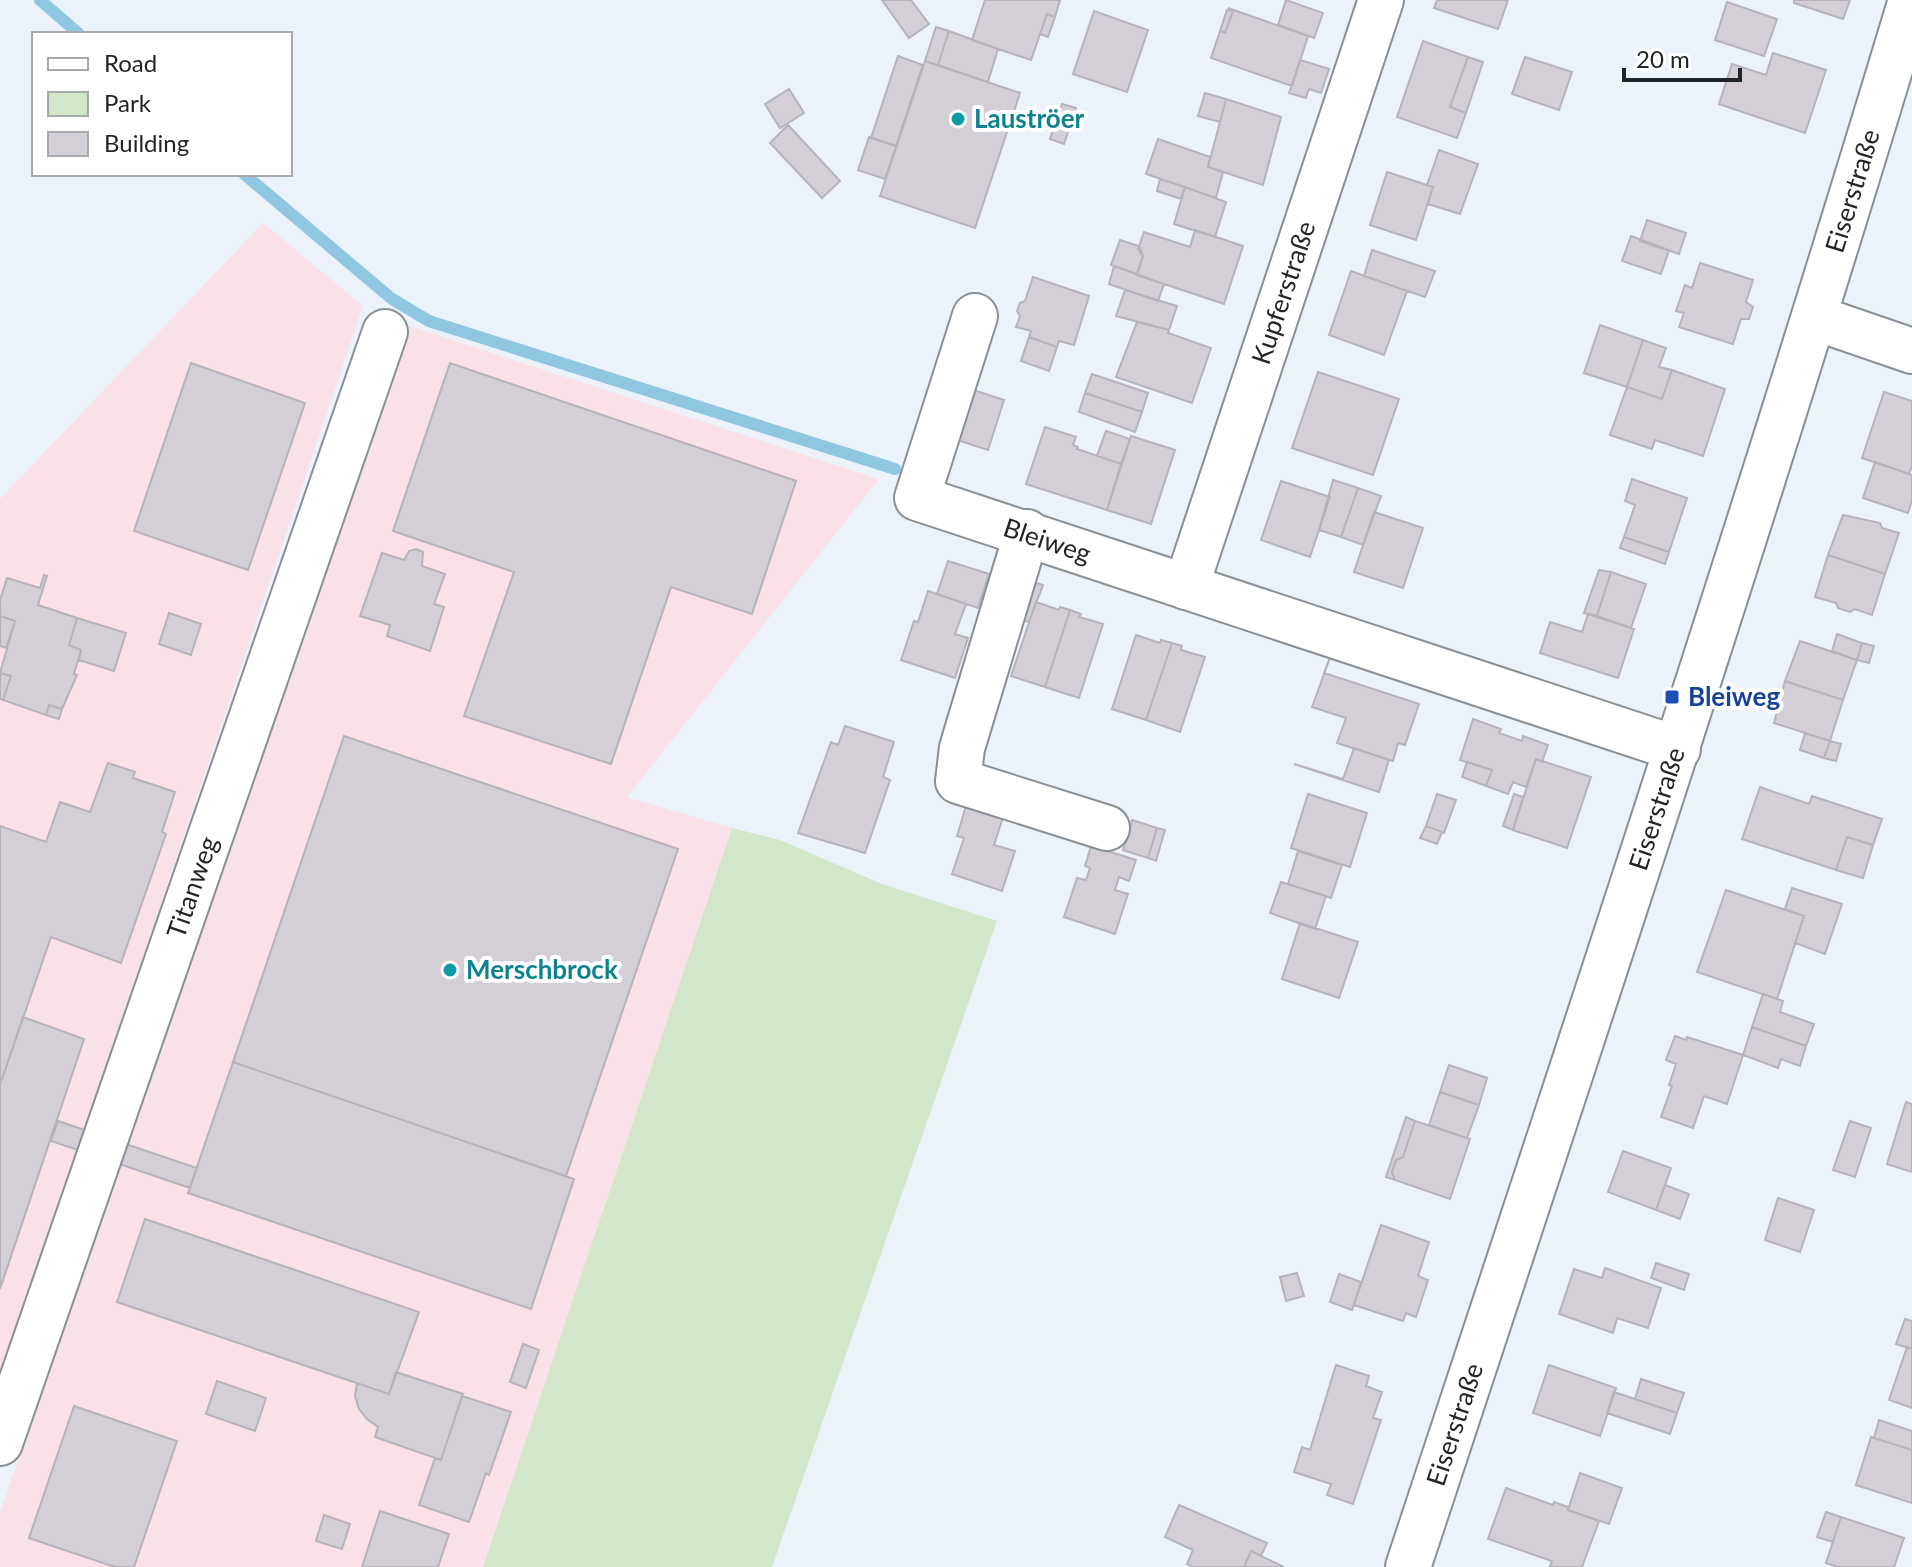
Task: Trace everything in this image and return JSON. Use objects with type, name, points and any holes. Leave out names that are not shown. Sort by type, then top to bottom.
[{"type":"street","name":"Kupferstraße","points":[[1186,587],[1381,0]]},
{"type":"street","name":"Eiserstraße","points":[[1408,1567],[1678,749],[1816,318],[1911,0]]},
{"type":"street","name":"Bleiweg","points":[[975,316],[917,498],[1678,749]]},
{"type":"street","points":[[1816,318],[1912,351]]},
{"type":"street","name":"Titanweg","points":[[0,1443],[385,332]]},
{"type":"street","points":[[1027,532],[962,748],[958,781],[1107,828]]},
{"type":"shaded area","points":[[263,223],[363,306],[0,1379],[0,499]]},
{"type":"shaded area","points":[[403,324],[879,479],[627,797],[732,828],[483,1567],[0,1567],[0,1513]]},
{"type":"green space","points":[[732,828],[780,840],[882,884],[997,921],[772,1567],[483,1567]]},
{"type":"building","points":[[882,0],[911,0],[929,24],[909,38]]},
{"type":"building","points":[[985,0],[1060,0],[1055,17],[1047,14],[1031,60],[972,40]]},
{"type":"building","points":[[1286,0],[1323,13],[1314,38],[1278,25]]},
{"type":"building","points":[[1437,0],[1508,0],[1498,29],[1434,8]]},
{"type":"building","points":[[1794,0],[1850,0],[1843,19],[1794,3]]},
{"type":"building","points":[[1727,2],[1777,19],[1764,56],[1715,40]]},
{"type":"building","points":[[1228,8],[1308,36],[1292,86],[1211,58],[1220,31],[1225,33],[1233,11]]},
{"type":"building","points":[[1227,10],[1233,11],[1225,33],[1220,31]]},
{"type":"building","points":[[1094,11],[1148,30],[1127,92],[1073,74]]},
{"type":"building","points":[[1047,14],[1055,17],[1048,37],[1040,34]]},
{"type":"building","points":[[936,27],[949,31],[938,65],[925,61]]},
{"type":"building","points":[[949,31],[998,49],[988,82],[938,65]]},
{"type":"building","points":[[1423,41],[1468,57],[1450,107],[1466,113],[1457,138],[1397,117]]},
{"type":"building","points":[[1773,53],[1826,70],[1805,133],[1719,104],[1732,64],[1766,75]]},
{"type":"building","points":[[898,56],[923,65],[896,146],[871,138]]},
{"type":"building","points":[[1468,57],[1483,62],[1466,113],[1450,107]]},
{"type":"building","points":[[1525,57],[1572,72],[1559,110],[1512,94]]},
{"type":"building","points":[[1300,60],[1329,69],[1321,93],[1309,89],[1306,98],[1289,93]]},
{"type":"building","name":"Lauströer","points":[[925,61],[1020,93],[975,228],[880,196]]},
{"type":"building","points":[[789,89],[804,113],[780,128],[765,104]]},
{"type":"building","points":[[1205,93],[1226,99],[1220,122],[1198,116]]},
{"type":"building","points":[[1226,99],[1281,117],[1263,185],[1208,167]]},
{"type":"building","points":[[1062,104],[1076,108],[1064,144],[1050,139]]},
{"type":"building","points":[[788,125],[840,181],[822,198],[770,143]]},
{"type":"building","points":[[869,137],[896,146],[885,179],[858,170]]},
{"type":"building","points":[[1158,139],[1210,157],[1208,167],[1223,172],[1216,198],[1146,174]]},
{"type":"building","points":[[1439,150],[1478,164],[1460,214],[1428,204],[1433,187],[1427,185]]},
{"type":"building","points":[[1387,172],[1433,187],[1416,240],[1370,225]]},
{"type":"building","points":[[1160,179],[1185,187],[1181,199],[1157,191]]},
{"type":"building","points":[[1185,187],[1226,202],[1215,237],[1174,224]]},
{"type":"building","points":[[1647,220],[1686,233],[1679,254],[1640,241]]},
{"type":"building","points":[[1195,230],[1243,246],[1224,304],[1137,275],[1143,256],[1138,249],[1144,232],[1190,247]]},
{"type":"building","points":[[1631,236],[1669,250],[1661,274],[1622,261]]},
{"type":"building","points":[[1120,240],[1139,246],[1143,256],[1137,274],[1111,265]]},
{"type":"building","points":[[1372,250],[1435,271],[1425,297],[1364,276]]},
{"type":"building","points":[[1700,263],[1753,280],[1746,302],[1753,307],[1749,319],[1741,319],[1733,344],[1679,327],[1684,313],[1676,311],[1685,285],[1692,288]]},
{"type":"building","points":[[1114,266],[1164,284],[1158,301],[1109,284]]},
{"type":"building","points":[[1351,271],[1407,291],[1384,355],[1329,335]]},
{"type":"building","points":[[1033,277],[1089,296],[1074,345],[1059,341],[1057,347],[1029,337],[1031,331],[1016,327],[1020,316],[1017,311],[1020,303],[1025,301]]},
{"type":"building","points":[[1125,290],[1177,306],[1169,330],[1116,316]]},
{"type":"building","points":[[1137,322],[1169,330],[1168,333],[1211,348],[1192,403],[1116,377]]},
{"type":"building","points":[[1600,325],[1643,340],[1627,387],[1584,373]]},
{"type":"building","points":[[1029,337],[1057,347],[1049,371],[1021,361]]},
{"type":"building","points":[[1643,340],[1666,348],[1659,367],[1672,370],[1662,399],[1627,387]]},
{"type":"building","points":[[191,363],[305,403],[248,570],[134,531]]},
{"type":"building","points":[[450,363],[796,481],[752,614],[671,587],[611,764],[464,716],[514,572],[393,531]]},
{"type":"building","points":[[1672,370],[1725,389],[1703,456],[1655,440],[1652,449],[1610,435],[1627,387],[1662,399]]},
{"type":"building","points":[[1318,372],[1399,399],[1373,475],[1292,448]]},
{"type":"building","points":[[1092,374],[1148,393],[1142,412],[1085,393]]},
{"type":"building","points":[[967,388],[1004,400],[988,450],[951,438]]},
{"type":"building","points":[[1884,392],[1912,401],[1912,466],[1909,474],[1862,458]]},
{"type":"building","points":[[1085,393],[1142,412],[1135,432],[1079,412]]},
{"type":"building","points":[[1045,427],[1076,437],[1073,445],[1077,449],[1121,464],[1107,510],[1026,484]]},
{"type":"building","points":[[1106,431],[1130,439],[1121,464],[1097,456]]},
{"type":"building","points":[[1131,436],[1175,450],[1151,524],[1107,510]]},
{"type":"building","points":[[1875,462],[1912,475],[1912,500],[1908,513],[1863,498]]},
{"type":"building","points":[[1632,479],[1687,498],[1669,552],[1624,537],[1635,505],[1625,501]]},
{"type":"building","points":[[1333,480],[1358,488],[1341,537],[1319,530]]},
{"type":"building","points":[[1281,481],[1330,497],[1310,557],[1261,540]]},
{"type":"building","points":[[1358,488],[1381,496],[1363,545],[1341,537]]},
{"type":"building","points":[[1374,512],[1423,528],[1403,588],[1354,572]]},
{"type":"building","points":[[1843,515],[1880,523],[1882,528],[1899,533],[1885,574],[1828,555]]},
{"type":"building","points":[[1624,537],[1669,552],[1665,564],[1620,548]]},
{"type":"building","points":[[416,549],[423,552],[422,566],[445,574],[434,604],[444,607],[430,651],[387,636],[390,625],[360,616],[382,553],[404,560],[409,551]]},
{"type":"building","points":[[1828,555],[1885,574],[1872,615],[1855,609],[1850,612],[1838,608],[1836,603],[1815,597]]},
{"type":"building","points":[[948,561],[989,574],[978,608],[937,594]]},
{"type":"building","points":[[1599,570],[1611,572],[1597,616],[1584,613]]},
{"type":"building","points":[[1611,572],[1646,584],[1631,628],[1597,616]]},
{"type":"building","points":[[44,575],[47,576],[38,605],[77,618],[69,645],[81,650],[74,674],[77,675],[62,709],[49,705],[46,715],[3,700],[11,676],[0,673],[15,621],[0,616],[0,600],[7,578],[40,588]]},
{"type":"building","points":[[1025,579],[1043,585],[1029,622],[1012,617]]},
{"type":"building","points":[[928,591],[966,604],[955,634],[968,638],[955,678],[901,660]]},
{"type":"building","points":[[1036,602],[1059,610],[1060,607],[1070,610],[1045,687],[1011,676]]},
{"type":"building","points":[[1070,610],[1081,614],[1079,617],[1103,624],[1079,698],[1045,687]]},
{"type":"building","points":[[169,613],[201,624],[191,655],[159,644]]},
{"type":"building","points":[[1588,614],[1634,629],[1618,678],[1540,653],[1550,622],[1582,632]]},
{"type":"building","points":[[0,616],[15,621],[6,648],[0,646]]},
{"type":"building","points":[[77,618],[126,633],[114,671],[79,660],[81,650],[69,645]]},
{"type":"building","points":[[1837,634],[1862,643],[1857,660],[1832,651]]},
{"type":"building","points":[[1136,635],[1160,643],[1161,640],[1172,643],[1146,720],[1112,709]]},
{"type":"building","points":[[1800,641],[1857,660],[1843,700],[1785,681]]},
{"type":"building","points":[[1172,643],[1182,646],[1181,650],[1205,657],[1180,732],[1146,720]]},
{"type":"building","points":[[1862,643],[1874,646],[1869,663],[1857,660]]},
{"type":"building","points":[[0,673],[11,676],[3,700],[0,699]]},
{"type":"building","points":[[1324,673],[1419,704],[1405,745],[1398,743],[1393,761],[1337,743],[1346,718],[1312,707]]},
{"type":"building","points":[[1785,681],[1843,700],[1830,741],[1774,723]]},
{"type":"building","points":[[49,705],[62,709],[59,719],[46,715]]},
{"type":"building","points":[[1473,719],[1522,741],[1523,736],[1548,745],[1542,762],[1536,759],[1526,787],[1513,782],[1508,794],[1486,786],[1492,770],[1460,760]]},
{"type":"building","points":[[845,726],[894,742],[883,777],[890,780],[865,853],[798,833],[831,742],[838,745]]},
{"type":"building","points":[[1805,733],[1830,741],[1824,758],[1800,750]]},
{"type":"building","name":"Merschbrock","points":[[344,736],[678,849],[566,1176],[233,1062]]},
{"type":"building","points":[[1830,741],[1841,744],[1836,761],[1824,758]]},
{"type":"building","points":[[1354,748],[1389,760],[1379,792],[1294,764],[1343,779]]},
{"type":"building","points":[[1536,759],[1591,777],[1567,848],[1513,830]]},
{"type":"building","points":[[1467,762],[1492,770],[1486,786],[1462,777]]},
{"type":"building","points":[[108,763],[135,772],[133,778],[175,792],[162,832],[166,834],[121,963],[51,937],[0,1085],[0,826],[46,842],[60,802],[90,812]]},
{"type":"building","points":[[1760,787],[1809,804],[1812,796],[1882,819],[1873,845],[1847,837],[1836,870],[1742,839]]},
{"type":"building","points":[[1308,794],[1367,813],[1350,867],[1291,848]]},
{"type":"building","points":[[1437,794],[1456,800],[1444,833],[1426,826]]},
{"type":"building","points":[[1514,794],[1523,797],[1513,830],[1503,826]]},
{"type":"building","points":[[968,799],[1005,811],[994,845],[1015,851],[1002,891],[952,874],[964,838],[957,836]]},
{"type":"building","points":[[1132,820],[1157,828],[1148,858],[1123,850]]},
{"type":"building","points":[[1426,826],[1442,832],[1437,844],[1420,838]]},
{"type":"building","points":[[1157,828],[1165,830],[1156,861],[1148,858]]},
{"type":"building","points":[[1847,837],[1873,845],[1863,878],[1836,870]]},
{"type":"building","points":[[1091,846],[1136,860],[1129,881],[1119,877],[1115,890],[1128,894],[1115,934],[1064,917],[1077,878],[1086,880],[1090,868],[1085,866]]},
{"type":"building","points":[[1298,851],[1342,865],[1331,898],[1288,884]]},
{"type":"building","points":[[1281,882],[1326,896],[1315,929],[1270,913]]},
{"type":"building","points":[[1792,888],[1842,904],[1825,954],[1795,943],[1804,916],[1785,909]]},
{"type":"building","points":[[1726,890],[1804,916],[1777,999],[1697,972]]},
{"type":"building","points":[[1300,923],[1358,942],[1339,998],[1282,979]]},
{"type":"building","points":[[1763,994],[1783,1001],[1780,1012],[1814,1024],[1806,1046],[1752,1027]]},
{"type":"building","points":[[23,1017],[84,1039],[0,1289],[0,1085]]},
{"type":"building","points":[[1752,1027],[1806,1046],[1800,1066],[1781,1059],[1778,1068],[1743,1055]]},
{"type":"building","points":[[1675,1036],[1743,1055],[1727,1104],[1704,1096],[1693,1128],[1661,1117],[1676,1064],[1666,1060]]},
{"type":"building","points":[[233,1062],[574,1179],[531,1309],[188,1193]]},
{"type":"building","points":[[1449,1065],[1487,1078],[1479,1105],[1440,1092]]},
{"type":"building","points":[[1440,1092],[1479,1105],[1467,1138],[1429,1125]]},
{"type":"building","points":[[1906,1102],[1912,1104],[1912,1172],[1887,1164]]},
{"type":"building","points":[[1406,1117],[1415,1121],[1403,1157],[1396,1160],[1392,1172],[1395,1180],[1386,1177]]},
{"type":"building","points":[[58,1121],[197,1168],[190,1188],[51,1141]]},
{"type":"building","points":[[1415,1121],[1470,1139],[1450,1199],[1395,1180],[1392,1172],[1396,1160],[1403,1157]]},
{"type":"building","points":[[1850,1121],[1871,1128],[1855,1177],[1833,1170]]},
{"type":"building","points":[[1623,1151],[1671,1168],[1656,1210],[1608,1192]]},
{"type":"building","points":[[1665,1185],[1689,1194],[1680,1219],[1656,1210]]},
{"type":"building","points":[[1778,1198],[1814,1210],[1800,1252],[1765,1240]]},
{"type":"building","points":[[145,1219],[419,1312],[389,1394],[117,1302]]},
{"type":"building","points":[[1381,1225],[1429,1242],[1418,1276],[1428,1280],[1416,1317],[1406,1313],[1403,1321],[1354,1305]]},
{"type":"building","points":[[1656,1263],[1689,1274],[1684,1290],[1651,1278]]},
{"type":"building","points":[[1605,1268],[1661,1288],[1648,1328],[1617,1318],[1613,1333],[1559,1314],[1574,1269],[1602,1278]]},
{"type":"building","points":[[1297,1273],[1304,1296],[1286,1301],[1280,1277]]},
{"type":"building","points":[[1339,1274],[1361,1282],[1352,1310],[1330,1302]]},
{"type":"building","points":[[1905,1319],[1912,1321],[1912,1349],[1896,1344]]},
{"type":"building","points":[[523,1344],[539,1350],[526,1388],[510,1382]]},
{"type":"building","points":[[1907,1347],[1912,1349],[1912,1408],[1889,1400]]},
{"type":"building","points":[[1336,1365],[1369,1376],[1366,1386],[1382,1392],[1373,1418],[1381,1420],[1353,1504],[1327,1495],[1331,1484],[1294,1472],[1302,1447],[1310,1450]]},
{"type":"building","points":[[1549,1365],[1616,1388],[1600,1436],[1533,1413]]},
{"type":"building","points":[[396,1372],[463,1394],[441,1460],[375,1437],[378,1427],[359,1409],[355,1396],[357,1383],[389,1394]]},
{"type":"building","points":[[1641,1379],[1684,1393],[1677,1413],[1635,1399]]},
{"type":"building","points":[[217,1381],[266,1398],[255,1431],[206,1414]]},
{"type":"building","points":[[1614,1392],[1677,1413],[1670,1434],[1607,1413]]},
{"type":"building","points":[[462,1396],[511,1412],[469,1522],[419,1505],[435,1458],[441,1460]]},
{"type":"building","points":[[74,1406],[177,1441],[134,1567],[115,1567],[29,1538]]},
{"type":"building","points":[[1879,1420],[1912,1431],[1912,1450],[1874,1438]]},
{"type":"building","points":[[1871,1437],[1912,1450],[1912,1503],[1856,1485]]},
{"type":"building","points":[[1580,1473],[1622,1488],[1609,1524],[1568,1510]]},
{"type":"building","points":[[1506,1488],[1553,1505],[1554,1502],[1599,1521],[1582,1567],[1550,1566],[1552,1561],[1488,1539]]},
{"type":"building","points":[[1179,1505],[1267,1543],[1261,1556],[1251,1551],[1244,1567],[1193,1567],[1187,1564],[1193,1550],[1165,1537]]},
{"type":"building","points":[[380,1511],[449,1534],[438,1567],[362,1567]]},
{"type":"building","points":[[1826,1512],[1841,1517],[1833,1542],[1817,1537]]},
{"type":"building","points":[[324,1515],[350,1524],[342,1549],[316,1541]]},
{"type":"building","points":[[1841,1517],[1904,1538],[1894,1567],[1838,1567],[1826,1563]]},
{"type":"building","points":[[1251,1551],[1261,1556],[1284,1567],[1244,1567]]},
{"type":"waterway","points":[[40,0],[77,32]]},
{"type":"waterway","points":[[246,176],[392,299],[429,321],[895,469]]},
{"type":"place","name":"Lauströer","points":[[958,119]]},
{"type":"place","name":"Bleiweg","points":[[1672,697]]},
{"type":"place","name":"Merschbrock","points":[[450,970]]}]
